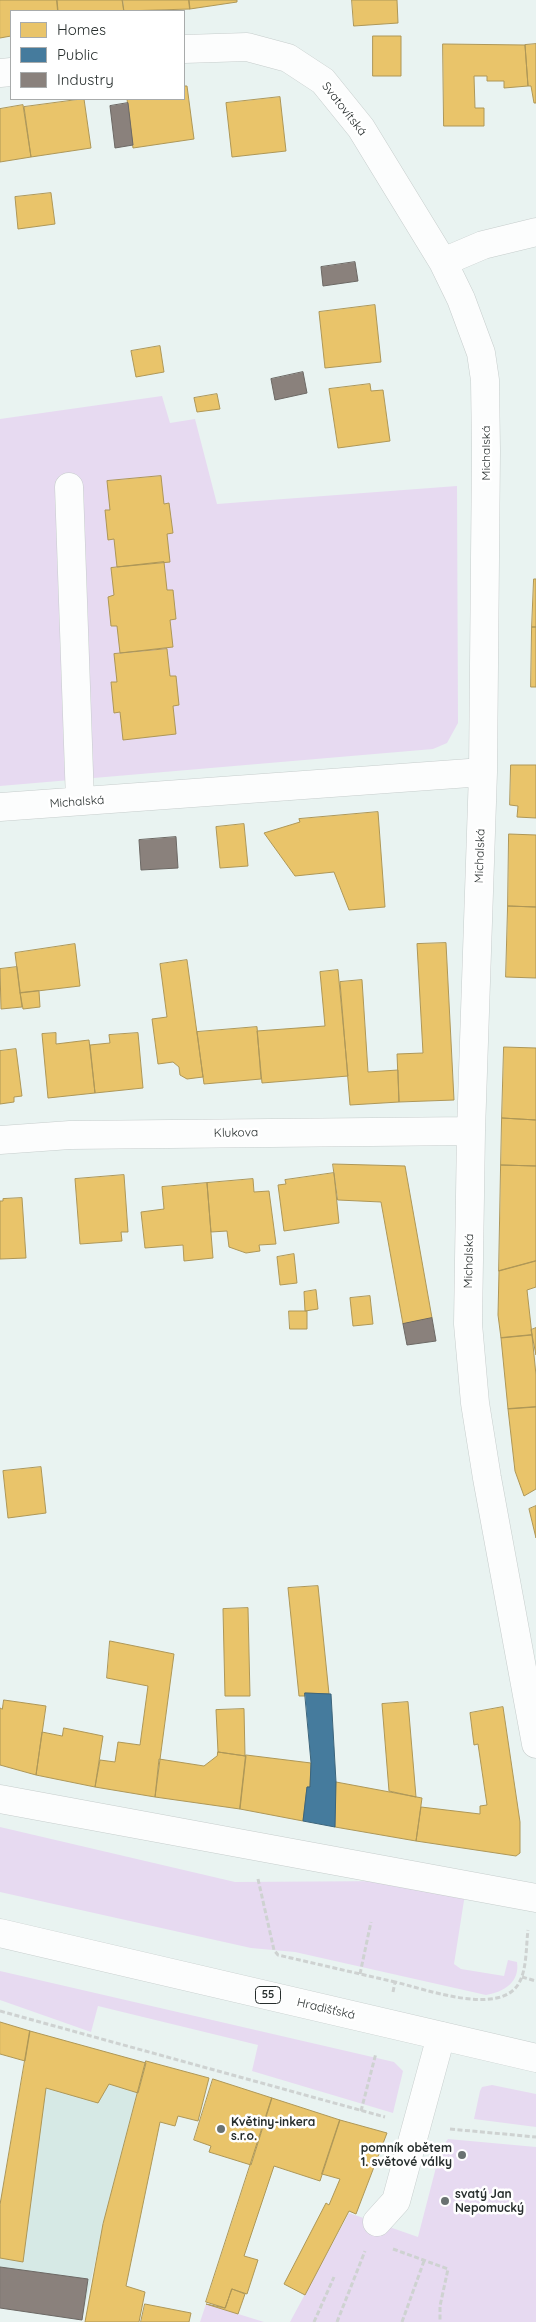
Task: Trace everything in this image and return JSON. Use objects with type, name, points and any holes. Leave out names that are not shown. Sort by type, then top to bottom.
[{"type":"street","name":"Svatovítská","points":[[185,49],[247,46],[288,58],[323,81],[366,136],[443,262]]},
{"type":"street","points":[[443,262],[483,245],[536,232]]},
{"type":"street","name":"Michalská","points":[[443,262],[472,326],[481,353],[485,380],[483,772],[471,1131],[468,1324],[475,1403],[536,1744]]},
{"type":"street","points":[[69,487],[80,801]]},
{"type":"street","name":"Michalská","points":[[0,807],[483,772]]},
{"type":"street","name":"Klukova","points":[[0,1140],[70,1135],[471,1131]]},
{"type":"street","points":[[0,1798],[532,1897]]},
{"type":"street","name":"Hradišťská","points":[[0,1933],[441,2036],[535,2054]]},
{"type":"street","points":[[373,2231],[396,2201],[441,2036]]},
{"type":"path","points":[[250,1845],[274,1950],[278,1955],[474,2000],[500,1998],[511,1992],[522,1977],[532,1897]]},
{"type":"path","points":[[360,1974],[371,1922]]},
{"type":"path","points":[[522,1977],[536,1981]]},
{"type":"path","points":[[361,2111],[395,1982]]},
{"type":"path","points":[[0,2011],[416,2126],[536,2137]]},
{"type":"path","points":[[337,2322],[373,2231],[424,2261],[448,2269],[440,2306],[440,2322]]},
{"type":"path","points":[[402,2322],[424,2261]]},
{"type":"path","points":[[314,2322],[334,2277]]},
{"type":"shaded area","points":[[162,396],[170,423],[195,419],[217,504],[457,486],[458,723],[447,743],[433,749],[0,786],[0,419]]},
{"type":"shaded area","points":[[0,1827],[235,1882],[394,1881],[465,1894],[454,1964],[461,1969],[504,1976],[508,1960],[517,1962],[516,1975],[505,1989],[486,1995],[295,1952],[251,1948],[0,1892]]},
{"type":"shaded area","points":[[0,1971],[394,2062],[403,2071],[393,2113],[252,2071],[258,2045],[98,2006],[91,2032],[0,2000]]},
{"type":"shaded area","points":[[30,2031],[146,2063],[103,2227],[82,2320],[0,2308],[0,2204]]},
{"type":"shaded area","points":[[492,2085],[536,2094],[536,2127],[474,2119],[482,2087]]},
{"type":"shaded area","points":[[448,2139],[536,2147],[536,2322],[290,2322],[349,2213],[418,2237],[441,2148]]},
{"type":"shaded area","points":[[206,2304],[264,2322],[200,2322]]},
{"type":"building: Homes","points":[[0,0],[57,0],[58,10],[10,10],[10,36],[0,38]]},
{"type":"building: Homes","points":[[57,0],[122,0],[124,10],[58,10]]},
{"type":"building: Homes","points":[[123,0],[189,0],[190,9],[157,10],[124,10]]},
{"type":"building: Homes","points":[[189,0],[237,0],[237,2],[190,9]]},
{"type":"building: Homes","points":[[352,0],[397,0],[398,23],[354,26]]},
{"type":"building: Homes","points":[[373,36],[401,36],[401,76],[373,76]]},
{"type":"building: Homes","points":[[443,44],[525,45],[528,86],[504,88],[504,81],[487,81],[487,76],[474,76],[475,108],[484,108],[484,126],[444,126]]},
{"type":"building: Homes","points":[[536,44],[536,103],[534,103],[531,86],[528,86],[525,45]]},
{"type":"building: Homes","points":[[185,86],[187,86],[194,139],[133,148],[127,100],[185,100]]},
{"type":"building: Homes","points":[[280,97],[286,151],[232,157],[226,103]]},
{"type":"building: Homes","points":[[84,100],[91,148],[31,157],[24,107]]},
{"type":"building: Homes","points":[[23,105],[31,157],[0,162],[0,109]]},
{"type":"building: Homes","points":[[51,193],[55,224],[18,229],[15,197]]},
{"type":"building: Homes","points":[[375,305],[381,362],[325,368],[319,312]]},
{"type":"building: Homes","points":[[160,346],[164,372],[136,377],[131,351]]},
{"type":"building: Homes","points":[[370,384],[371,391],[383,390],[390,441],[338,448],[329,389]]},
{"type":"building: Homes","points":[[217,394],[220,409],[197,412],[194,398]]},
{"type":"building: Homes","points":[[161,476],[164,504],[169,503],[173,533],[167,534],[170,562],[117,567],[114,539],[108,540],[105,510],[110,510],[107,481]]},
{"type":"building: Homes","points":[[164,562],[167,590],[173,590],[176,619],[170,620],[173,647],[120,653],[117,626],[111,626],[108,597],[114,595],[111,568]]},
{"type":"building: Homes","points":[[534,579],[536,579],[536,627],[532,627]]},
{"type":"building: Homes","points":[[532,627],[536,627],[536,687],[531,687]]},
{"type":"building: Homes","points":[[167,649],[170,676],[176,676],[179,705],[173,706],[176,734],[123,740],[120,712],[114,713],[111,682],[117,682],[114,654]]},
{"type":"building: Homes","points":[[511,765],[536,765],[536,818],[517,817],[518,806],[510,805]]},
{"type":"building: Homes","points":[[378,812],[385,907],[349,910],[334,872],[295,876],[264,833],[300,822],[299,819]]},
{"type":"building: Homes","points":[[244,824],[248,866],[220,868],[216,827]]},
{"type":"building: Homes","points":[[509,834],[536,835],[536,907],[508,906]]},
{"type":"building: Homes","points":[[508,906],[536,907],[536,978],[506,977]]},
{"type":"building: Homes","points":[[446,943],[454,1100],[399,1102],[397,1054],[423,1053],[417,944]]},
{"type":"building: Homes","points":[[75,944],[80,986],[20,993],[15,953]]},
{"type":"building: Homes","points":[[187,960],[203,1077],[187,1079],[180,1075],[179,1067],[173,1062],[158,1064],[152,1019],[167,1017],[160,964]]},
{"type":"building: Homes","points":[[17,967],[22,1007],[1,1009],[0,969]]},
{"type":"building: Homes","points":[[338,970],[348,1076],[262,1083],[257,1031],[325,1026],[320,972]]},
{"type":"building: Homes","points":[[362,980],[368,1072],[398,1070],[399,1102],[350,1105],[340,982]]},
{"type":"building: Homes","points":[[39,991],[40,1007],[23,1009],[20,993]]},
{"type":"building: Homes","points":[[257,1027],[261,1079],[204,1084],[197,1032]]},
{"type":"building: Homes","points":[[56,1033],[56,1044],[89,1040],[95,1093],[48,1098],[42,1034]]},
{"type":"building: Homes","points":[[138,1033],[143,1088],[95,1093],[90,1045],[110,1043],[109,1035]]},
{"type":"building: Homes","points":[[504,1047],[536,1048],[536,1120],[502,1118]]},
{"type":"building: Homes","points":[[16,1049],[22,1096],[14,1097],[14,1102],[0,1104],[0,1051]]},
{"type":"building: Homes","points":[[502,1118],[536,1120],[536,1166],[501,1165]]},
{"type":"building: Homes","points":[[333,1164],[405,1166],[432,1318],[403,1324],[381,1202],[338,1200]]},
{"type":"building: Homes","points":[[501,1165],[536,1166],[536,1261],[499,1271]]},
{"type":"building: Homes","points":[[334,1173],[339,1223],[284,1231],[278,1185],[286,1184],[285,1180]]},
{"type":"building: Homes","points":[[124,1175],[128,1232],[121,1232],[122,1241],[80,1244],[75,1179]]},
{"type":"building: Homes","points":[[253,1179],[254,1192],[269,1191],[276,1244],[259,1245],[260,1251],[246,1253],[229,1247],[227,1231],[211,1232],[207,1183]]},
{"type":"building: Homes","points":[[207,1183],[213,1258],[184,1261],[183,1245],[145,1248],[141,1212],[164,1209],[162,1187]]},
{"type":"building: Homes","points":[[22,1198],[26,1258],[0,1259],[0,1201],[3,1201],[3,1199]]},
{"type":"building: Homes","points":[[294,1254],[297,1283],[280,1285],[277,1257]]},
{"type":"building: Homes","points":[[536,1261],[536,1287],[527,1290],[532,1335],[501,1338],[498,1315],[499,1271]]},
{"type":"building: Homes","points":[[316,1290],[318,1309],[305,1311],[304,1292]]},
{"type":"building: Homes","points":[[370,1296],[373,1324],[353,1326],[350,1298]]},
{"type":"building: Homes","points":[[289,1311],[307,1311],[307,1329],[290,1329]]},
{"type":"building: Homes","points":[[536,1328],[536,1355],[531,1330]]},
{"type":"building: Homes","points":[[532,1335],[536,1375],[536,1407],[508,1409],[501,1338]]},
{"type":"building: Homes","points":[[536,1407],[536,1489],[524,1496],[515,1471],[508,1409]]},
{"type":"building: Homes","points":[[41,1467],[46,1513],[8,1518],[3,1471]]},
{"type":"building: Homes","points":[[536,1506],[536,1538],[529,1509]]},
{"type":"building: Homes","points":[[318,1586],[329,1694],[305,1693],[305,1696],[299,1696],[288,1588]]},
{"type":"building: Homes","points":[[248,1608],[250,1696],[225,1696],[223,1609]]},
{"type":"building: Homes","points":[[110,1641],[174,1654],[155,1797],[95,1787],[100,1760],[115,1762],[118,1742],[140,1745],[148,1686],[107,1678]]},
{"type":"building: Homes","points":[[4,1700],[46,1706],[36,1775],[0,1765],[0,1708],[2,1709]]},
{"type":"building: Homes","points":[[408,1702],[416,1797],[389,1791],[382,1704]]},
{"type":"building: Homes","points":[[503,1707],[520,1822],[520,1853],[516,1856],[416,1841],[421,1807],[480,1814],[480,1806],[487,1805],[478,1744],[474,1745],[470,1713]]},
{"type":"building: Homes","points":[[244,1709],[245,1756],[218,1752],[216,1710]]},
{"type":"building: Homes","points":[[64,1728],[103,1736],[95,1787],[36,1775],[42,1732],[62,1736]]},
{"type":"building: Homes","points":[[218,1752],[246,1756],[240,1809],[155,1797],[159,1759],[204,1766],[217,1756]]},
{"type":"building: Homes","points":[[246,1755],[311,1763],[310,1787],[307,1787],[303,1821],[240,1809]]},
{"type":"building: Homes","points":[[336,1782],[422,1798],[416,1841],[335,1827]]},
{"type":"building: Homes","points":[[0,2022],[30,2031],[25,2061],[0,2054]]},
{"type":"building: Homes","points":[[30,2031],[146,2063],[138,2093],[109,2084],[98,2103],[46,2088],[23,2262],[0,2258],[0,2205]]},
{"type":"building: Homes","points":[[146,2061],[209,2078],[198,2121],[178,2116],[175,2126],[160,2122],[126,2286],[145,2292],[139,2322],[85,2322],[103,2224]]},
{"type":"building: Homes","points":[[213,2079],[272,2098],[251,2165],[209,2152],[211,2146],[194,2140]]},
{"type":"building: Homes","points":[[272,2098],[340,2120],[320,2181],[274,2166],[244,2256],[258,2260],[247,2294],[232,2289],[225,2308],[206,2302]]},
{"type":"building: Homes","points":[[340,2120],[387,2133],[356,2214],[349,2211],[305,2295],[284,2284],[326,2203],[329,2205],[340,2179],[322,2174]]},
{"type":"building: Homes","points":[[232,2289],[245,2294],[238,2314],[206,2304],[225,2308]]},
{"type":"building: Homes","points":[[145,2304],[191,2313],[189,2322],[141,2322]]},
{"type":"building: Public","points":[[305,1693],[331,1694],[336,1782],[335,1827],[303,1821],[307,1787],[310,1787],[311,1763]]},
{"type":"building: Industry","points":[[128,103],[133,145],[115,148],[110,106]]},
{"type":"building: Industry","points":[[355,262],[358,281],[323,286],[321,267]]},
{"type":"building: Industry","points":[[303,372],[307,393],[275,400],[271,379]]},
{"type":"building: Industry","points":[[176,837],[178,868],[141,870],[139,840]]},
{"type":"building: Industry","points":[[432,1318],[436,1341],[407,1345],[403,1324]]},
{"type":"building: Industry","points":[[0,2267],[88,2279],[82,2320],[0,2308]]},
{"type":"place","name":"Květiny-inkera s.r.o.","points":[[221,2129]]},
{"type":"place","name":"pomník obětem 1. světové války","points":[[462,2155]]},
{"type":"place","name":"svatý Jan Nepomucký","points":[[445,2201]]}]
